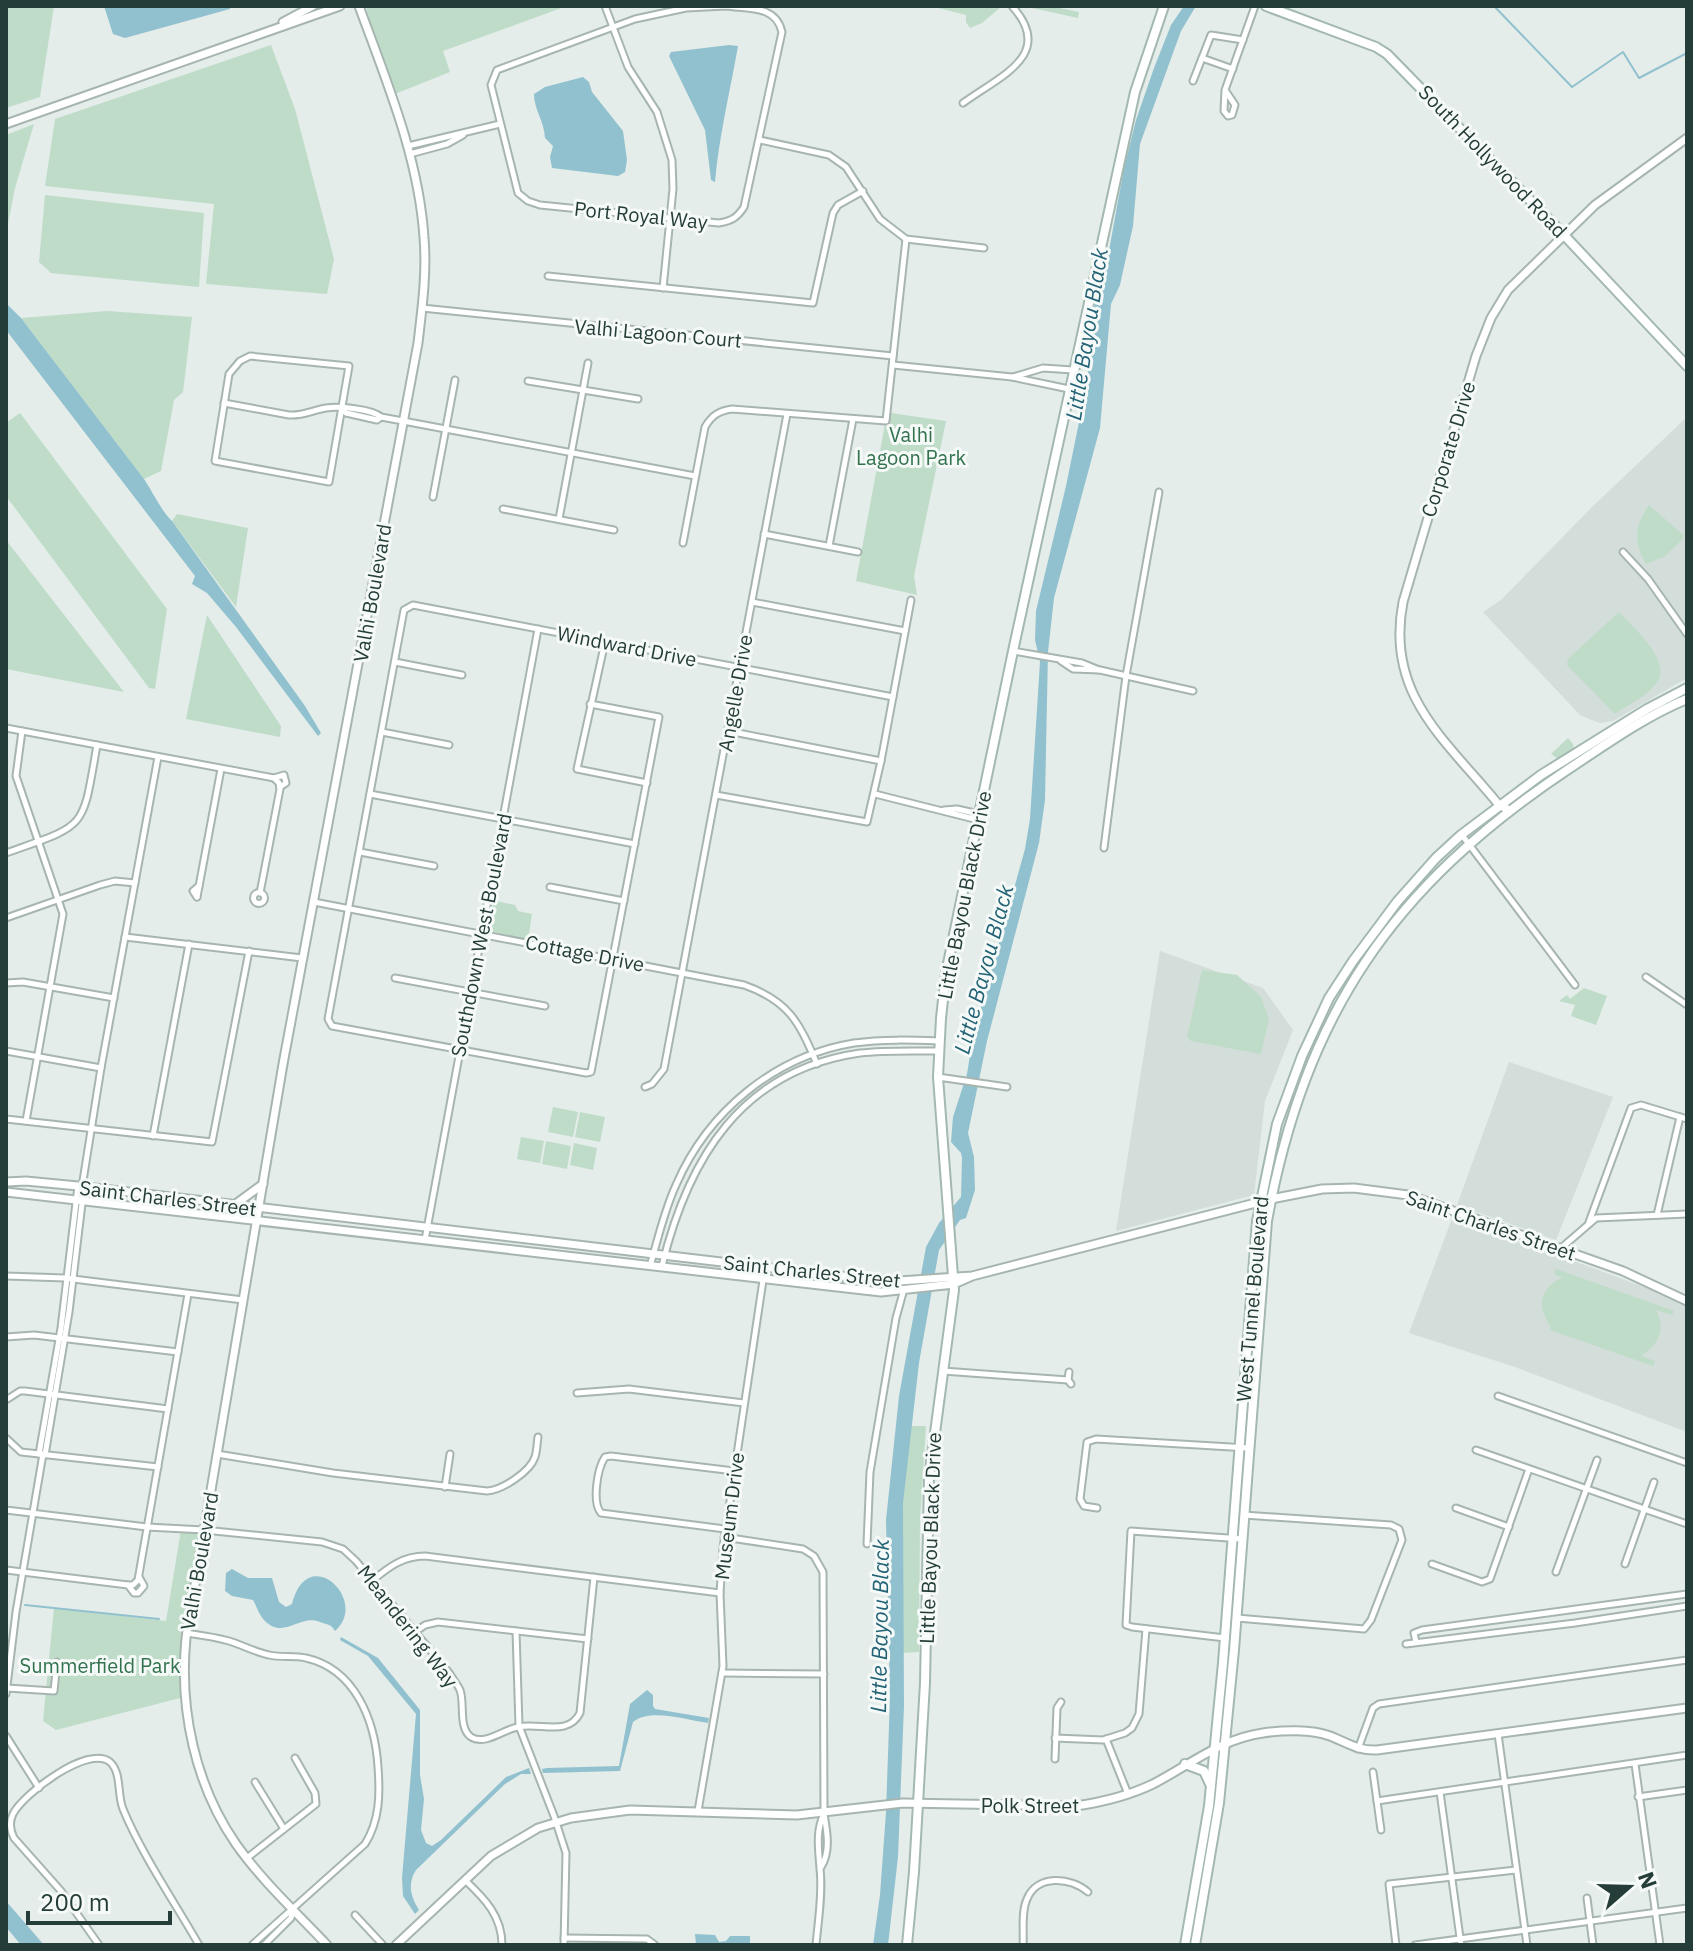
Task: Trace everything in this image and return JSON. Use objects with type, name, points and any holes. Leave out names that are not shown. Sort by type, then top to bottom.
[{"type":"main road","name":"Little Bayou Black Drive","points":[[907,1945],[925,1683],[929,1478],[954,1280],[938,1077],[946,973],[1135,92],[1164,6]]},
{"type":"main road","name":"South Hollywood Road","points":[[1266,6],[1376,47],[1387,54],[1687,366]]},
{"type":"main road","name":"West Tunnel Boulevard","points":[[1195,1945],[1213,1843],[1237,1618],[1238,1538],[1253,1258],[1261,1201],[1285,1100],[1302,1056],[1329,998],[1353,961],[1397,902],[1461,835],[1580,750],[1687,688]]},
{"type":"main road","name":"West Tunnel Boulevard","points":[[1185,1945],[1211,1786],[1225,1638],[1238,1538],[1244,1515],[1243,1448],[1266,1231],[1281,1152],[1300,1089],[1344,995],[1368,957],[1433,877],[1509,810],[1651,717],[1687,699]]},
{"type":"main road","points":[[1571,768],[1571,761],[1580,750]]},
{"type":"main road","points":[[1185,1764],[1204,1771],[1211,1786]]},
{"type":"street","points":[[271,30],[313,6]]},
{"type":"street","points":[[6,124],[340,6]]},
{"type":"street","name":"Valhi Boulevard","points":[[327,1945],[247,1858],[219,1814],[197,1760],[183,1670],[186,1633],[263,1184],[422,308],[424,238],[408,150],[359,6]]},
{"type":"street","points":[[605,6],[628,67],[657,112],[672,160],[663,288]]},
{"type":"street","name":"Port Royal Way","points":[[726,6],[764,10],[774,14],[780,22],[782,32],[744,207],[731,221],[719,223],[540,205],[518,193],[491,85],[497,70],[612,27],[686,8],[726,6]]},
{"type":"street","points":[[963,103],[1018,63],[1029,45],[1024,26],[1013,6]]},
{"type":"street","points":[[1225,90],[1255,6]]},
{"type":"street","points":[[1193,81],[1211,35],[1243,40]]},
{"type":"street","points":[[1202,58],[1233,69]]},
{"type":"street","points":[[408,150],[447,144],[467,132],[500,124]]},
{"type":"street","points":[[760,140],[829,155],[846,167],[880,219],[906,239],[984,248]]},
{"type":"street","name":"Corporate Drive","points":[[1509,810],[1499,805],[1417,705],[1400,657],[1400,615],[1486,329],[1508,290],[1595,205],[1685,141]]},
{"type":"street","points":[[548,276],[813,303],[833,213],[838,205],[863,191]]},
{"type":"street","points":[[683,543],[705,427],[711,417],[721,410],[886,421],[906,239]]},
{"type":"street","name":"Valhi Lagoon Court","points":[[422,308],[893,356]]},
{"type":"street","points":[[250,356],[349,366],[329,482],[215,461],[224,403],[229,374],[240,361],[250,356]]},
{"type":"street","points":[[559,519],[588,363]]},
{"type":"street","points":[[893,365],[1012,377],[1069,389]]},
{"type":"street","points":[[1012,377],[1043,368],[1073,370]]},
{"type":"street","points":[[433,497],[455,380]]},
{"type":"street","points":[[528,381],[638,399]]},
{"type":"street","points":[[224,403],[300,416],[326,408],[342,409],[346,413],[377,420],[381,417],[695,476]]},
{"type":"street","name":"Angelle Drive","points":[[645,1087],[652,1084],[664,1069],[787,414]]},
{"type":"street","points":[[829,546],[853,419]]},
{"type":"street","points":[[1104,848],[1126,676],[1159,492]]},
{"type":"street","points":[[503,509],[614,530]]},
{"type":"street","points":[[764,534],[858,552]]},
{"type":"street","points":[[1623,552],[1648,579],[1687,634]]},
{"type":"street","points":[[716,795],[867,822],[875,794],[911,600]]},
{"type":"street","points":[[752,602],[905,631]]},
{"type":"street","name":"Windward Drive","points":[[395,662],[407,606],[893,697]]},
{"type":"street","name":"Southdown West Boulevard","points":[[425,1240],[538,629]]},
{"type":"street","points":[[605,642],[577,769],[647,783]]},
{"type":"street","points":[[1013,651],[1061,661],[1073,669],[1100,670],[1193,691]]},
{"type":"street","points":[[462,675],[395,662],[328,1019],[332,1026],[591,1072],[659,717],[590,704]]},
{"type":"street","points":[[6,728],[221,769],[274,778],[281,774],[286,776],[286,783],[280,787],[260,893]]},
{"type":"street","points":[[22,731],[16,776],[63,914],[26,1121]]},
{"type":"street","points":[[728,731],[881,761]]},
{"type":"street","points":[[382,732],[449,745]]},
{"type":"street","points":[[6,853],[67,831],[81,818],[97,745]]},
{"type":"street","points":[[57,1662],[54,1691],[6,1691],[9,1646],[62,1338],[90,1129],[158,757]]},
{"type":"street","points":[[197,897],[221,769]]},
{"type":"street","points":[[370,794],[635,844]]},
{"type":"street","points":[[875,794],[954,815],[978,817]]},
{"type":"street","points":[[1461,835],[1575,985]]},
{"type":"street","points":[[360,852],[434,866]]},
{"type":"street","points":[[6,918],[115,881],[135,883]]},
{"type":"street","points":[[550,887],[624,901]]},
{"type":"street","name":"Cottage Drive","points":[[314,902],[744,985],[772,997],[796,1018],[817,1064]]},
{"type":"street","points":[[125,937],[303,958]]},
{"type":"street","points":[[153,1136],[189,944]]},
{"type":"street","points":[[6,1119],[212,1142],[249,951]]},
{"type":"street","points":[[1646,977],[1687,1005]]},
{"type":"street","points":[[395,978],[545,1006]]},
{"type":"street","points":[[6,983],[23,982],[114,998]]},
{"type":"street","points":[[650,1266],[677,1183],[690,1157],[711,1126],[752,1087],[780,1069],[813,1054],[843,1046],[879,1040],[940,1041]]},
{"type":"street","points":[[6,1051],[101,1068]]},
{"type":"street","points":[[661,1267],[686,1188],[699,1162],[719,1133],[759,1095],[787,1077],[817,1064],[878,1051],[939,1051]]},
{"type":"street","points":[[938,1077],[1007,1087]]},
{"type":"street","points":[[1589,1222],[1631,1108],[1641,1105],[1687,1119]]},
{"type":"street","points":[[1657,1215],[1680,1117]]},
{"type":"street","points":[[23,1193],[26,1181]]},
{"type":"street","name":"Saint Charles Street","points":[[6,1182],[81,1187],[919,1284],[972,1276],[1261,1201],[1322,1189],[1380,1190],[1416,1198],[1623,1271],[1687,1301]]},
{"type":"street","points":[[233,1206],[263,1184]]},
{"type":"street","name":"Saint Charles Street","points":[[6,1192],[881,1292],[919,1284]]},
{"type":"street","points":[[1560,1249],[1589,1222],[1606,1216],[1687,1214]]},
{"type":"street","name":"Museum Drive","points":[[698,1811],[722,1673],[724,1650],[720,1593],[724,1537],[765,1267]]},
{"type":"street","points":[[6,1276],[71,1279],[243,1300]]},
{"type":"street","points":[[867,1544],[870,1472],[896,1318],[904,1289]]},
{"type":"street","points":[[6,1570],[136,1584],[188,1294]]},
{"type":"street","points":[[6,1337],[34,1335],[178,1352]]},
{"type":"street","points":[[943,1371],[1069,1382],[1069,1372]]},
{"type":"street","points":[[577,1393],[629,1389],[744,1403]]},
{"type":"street","points":[[6,1400],[20,1391],[168,1409]]},
{"type":"street","points":[[1498,1396],[1687,1463]]},
{"type":"street","points":[[217,1454],[333,1473],[487,1491],[501,1488],[531,1465],[536,1456],[538,1437]]},
{"type":"street","points":[[6,1438],[21,1452],[158,1467]]},
{"type":"street","points":[[1097,1508],[1084,1506],[1080,1499],[1087,1442],[1096,1439],[1243,1448]]},
{"type":"street","points":[[1476,1450],[1687,1524]]},
{"type":"street","points":[[445,1487],[450,1454]]},
{"type":"street","points":[[725,1529],[601,1513],[596,1507],[601,1463],[607,1456],[734,1471]]},
{"type":"street","points":[[1556,1572],[1597,1460]]},
{"type":"street","points":[[1432,1564],[1482,1582],[1488,1581],[1529,1469]]},
{"type":"street","points":[[1625,1564],[1654,1482]]},
{"type":"street","points":[[1456,1508],[1509,1527]]},
{"type":"street","name":"Meandering Way","points":[[6,1510],[330,1544],[351,1555],[450,1674],[460,1690],[464,1725],[470,1736],[483,1740],[519,1726],[565,1727],[576,1720],[580,1713],[594,1577]]},
{"type":"street","points":[[1237,1618],[1364,1629],[1371,1620],[1402,1540],[1399,1529],[1391,1525],[1244,1515]]},
{"type":"street","points":[[1225,1638],[1126,1625],[1131,1531],[1238,1538]]},
{"type":"street","points":[[724,1537],[803,1549],[820,1564],[824,1579],[824,1814],[827,1850],[821,1867]]},
{"type":"street","points":[[373,1580],[394,1563],[418,1555],[720,1593]]},
{"type":"street","points":[[1416,1642],[1414,1633],[1422,1630],[1687,1594]]},
{"type":"street","points":[[1406,1644],[1687,1606]]},
{"type":"street","points":[[415,1632],[425,1625],[438,1622],[588,1639]]},
{"type":"street","points":[[1055,1738],[1106,1739],[1125,1733],[1137,1721],[1146,1629]]},
{"type":"street","points":[[516,1631],[519,1726],[556,1821],[566,1858],[564,1941],[647,1939],[655,1945]]},
{"type":"street","points":[[186,1633],[230,1641],[267,1655],[302,1657],[341,1675],[350,1682],[363,1703],[378,1762],[376,1824],[365,1844],[253,1945]]},
{"type":"street","points":[[1358,1749],[1373,1708],[1379,1704],[1687,1660]]},
{"type":"street","points":[[722,1673],[824,1674]]},
{"type":"street","points":[[1055,1759],[1057,1708],[1061,1702]]},
{"type":"street","name":"Polk Street","points":[[396,1945],[465,1879],[506,1846],[556,1821],[630,1810],[824,1814],[903,1803],[1064,1807],[1101,1803],[1128,1794],[1153,1784],[1225,1742],[1262,1733],[1328,1735],[1358,1749],[1377,1750],[1687,1708]]},
{"type":"street","points":[[1498,1734],[1527,1945]]},
{"type":"street","points":[[6,1736],[39,1788]]},
{"type":"street","points":[[1106,1739],[1128,1794]]},
{"type":"street","points":[[1377,1801],[1687,1755]]},
{"type":"street","points":[[99,1945],[61,1891],[11,1831],[11,1818],[14,1811],[39,1788],[87,1759],[101,1758],[116,1772],[123,1810],[199,1945]]},
{"type":"street","points":[[247,1858],[312,1808],[317,1798],[295,1758]]},
{"type":"street","points":[[1635,1763],[1660,1945]]},
{"type":"street","points":[[1373,1772],[1381,1830]]},
{"type":"street","points":[[255,1782],[284,1829]]},
{"type":"street","points":[[1638,1797],[1687,1790]]},
{"type":"street","points":[[1440,1792],[1461,1942]]},
{"type":"street","points":[[816,1945],[821,1867],[817,1849],[820,1821],[824,1814]]},
{"type":"street","points":[[1203,1842],[1213,1843]]},
{"type":"street","points":[[817,1849],[827,1850]]},
{"type":"street","points":[[1396,1945],[1389,1884],[1516,1870]]},
{"type":"street","points":[[465,1879],[496,1914],[501,1926],[502,1945]]},
{"type":"street","points":[[1023,1945],[1026,1903],[1033,1890],[1060,1880],[1075,1882],[1088,1892]]},
{"type":"street","points":[[1587,1898],[1593,1945]]},
{"type":"street","points":[[1415,1945],[1461,1942],[1687,1908]]},
{"type":"street","points":[[264,1945],[291,1918],[294,1909]]},
{"type":"street","points":[[355,1915],[383,1945]]},
{"type":"shaded area","points":[[1687,417],[1687,678],[1613,721],[1600,723],[1580,715],[1483,612],[1501,600],[1592,507]]},
{"type":"shaded area","points":[[1160,951],[1263,988],[1293,1030],[1265,1101],[1254,1195],[1116,1231]]},
{"type":"shaded area","points":[[1509,1062],[1613,1097],[1556,1240],[1457,1205]]},
{"type":"shaded area","points":[[1453,1216],[1687,1303],[1687,1432],[1515,1367],[1409,1333]]},
{"type":"green space","points":[[6,6],[54,6],[40,97],[6,108]]},
{"type":"green space","points":[[366,6],[567,6],[443,51],[450,72],[395,94],[377,51]]},
{"type":"green space","points":[[930,6],[1002,6],[982,23],[970,28],[966,15]]},
{"type":"green space","points":[[1023,6],[1050,6],[1079,12],[1078,18]]},
{"type":"green space","points":[[271,45],[295,109],[334,259],[327,294],[206,284],[214,204],[45,186],[55,119]]},
{"type":"green space","points":[[34,124],[15,188],[6,234],[6,135]]},
{"type":"green space","points":[[45,195],[204,213],[199,287],[51,273],[39,262]]},
{"type":"green space","points":[[107,311],[192,317],[183,392],[174,400],[161,471],[144,479],[21,318]]},
{"type":"green space","points":[[20,413],[167,609],[155,689],[149,688],[6,496],[6,423]]},
{"type":"green space","name":"Valhi Lagoon Park","points":[[891,413],[946,421],[914,576],[917,595],[856,581],[885,424]]},
{"type":"green space","points":[[1649,505],[1683,535],[1683,539],[1665,556],[1646,564],[1637,534]]},
{"type":"green space","points":[[177,514],[248,528],[236,607],[172,521]]},
{"type":"green space","points":[[6,540],[124,692],[6,669]]},
{"type":"green space","points":[[1619,612],[1650,645],[1660,666],[1660,675],[1647,692],[1615,714],[1567,665],[1568,659]]},
{"type":"green space","points":[[207,615],[281,726],[280,737],[186,719]]},
{"type":"green space","points":[[1568,738],[1574,751],[1560,760],[1551,754]]},
{"type":"green space","points":[[491,900],[515,905],[518,911],[532,914],[528,940],[486,930]]},
{"type":"green space","points":[[1202,970],[1237,975],[1261,997],[1269,1019],[1261,1054],[1191,1041],[1187,1037]]},
{"type":"green space","points":[[1584,988],[1607,996],[1596,1025],[1571,1016],[1575,1005],[1559,1001],[1567,995],[1570,999]]},
{"type":"green space","points":[[553,1107],[578,1112],[573,1137],[548,1132]]},
{"type":"green space","points":[[580,1112],[605,1117],[600,1142],[575,1137]]},
{"type":"green space","points":[[521,1137],[544,1141],[540,1163],[517,1159]]},
{"type":"green space","points":[[546,1141],[571,1146],[567,1169],[542,1164]]},
{"type":"green space","points":[[574,1143],[597,1148],[593,1170],[570,1165]]},
{"type":"green space","points":[[1556,1269],[1674,1311],[1672,1315],[1656,1310],[1659,1336],[1641,1356],[1655,1361],[1653,1366],[1550,1330],[1542,1306],[1549,1287],[1562,1278],[1554,1274]]},
{"type":"green space","points":[[909,1426],[926,1426],[920,1520],[919,1652],[899,1653],[900,1519]]},
{"type":"green space","name":"Summerfield Park","points":[[181,1530],[203,1530],[188,1623],[184,1697],[56,1730],[43,1721],[54,1608],[166,1621]]},
{"type":"water","points":[[104,6],[230,6],[230,9],[125,38],[113,34]]},
{"type":"water","points":[[1184,6],[1196,6],[1181,31],[1140,144],[1133,226],[1120,285],[1111,304],[1100,428],[1054,598],[1048,652],[1045,800],[1039,843],[987,1041],[968,1133],[974,1157],[975,1190],[966,1218],[960,1220],[939,1250],[919,1363],[903,1503],[904,1706],[898,1857],[888,1945],[873,1945],[886,1812],[890,1697],[886,1520],[899,1396],[926,1247],[939,1223],[961,1197],[962,1158],[951,1142],[953,1117],[1025,849],[1030,819],[1040,662],[1035,640],[1036,611],[1087,383],[1092,314],[1104,278],[1136,120],[1171,25]]},
{"type":"water","points":[[738,46],[715,182],[711,180],[705,130],[669,56],[671,52]]},
{"type":"water","points":[[583,77],[623,131],[627,160],[625,172],[618,176],[552,168],[550,157],[553,146],[545,138],[534,94],[545,87]]},
{"type":"water","points":[[6,303],[21,318],[144,479],[305,706],[321,733],[318,736],[236,627],[207,593],[192,584],[195,576],[6,330]]},
{"type":"water","points":[[232,1569],[248,1578],[272,1578],[279,1602],[286,1607],[292,1604],[300,1586],[310,1577],[322,1577],[333,1583],[341,1593],[345,1605],[344,1619],[335,1631],[329,1625],[313,1620],[273,1627],[262,1617],[253,1600],[232,1596],[225,1591],[226,1573]]},
{"type":"water","points":[[341,1637],[378,1658],[420,1710],[420,1775],[424,1799],[421,1830],[426,1843],[432,1846],[441,1840],[506,1777],[529,1768],[531,1774],[521,1774],[505,1784],[416,1870],[411,1885],[419,1910],[415,1914],[403,1896],[402,1878],[416,1714],[368,1656],[340,1640]]},
{"type":"water","points":[[647,1690],[653,1695],[655,1709],[709,1718],[708,1723],[669,1716],[640,1718],[633,1722],[620,1771],[543,1773],[542,1769],[547,1768],[619,1766],[630,1704]]},
{"type":"water","points":[[6,1901],[44,1945],[21,1945],[6,1927]]},
{"type":"water","points":[[695,1934],[715,1935],[719,1942],[726,1941],[730,1936],[750,1936],[750,1945],[696,1945]]},
{"type":"waterway","points":[[1494,6],[1572,87],[1623,52],[1639,78],[1687,53]]},
{"type":"waterway","points":[[25,1605],[159,1619]]},
{"type":"water label","name":"Little Bayou Black","points":[[1086,334]]},
{"type":"water label","name":"Little Bayou Black","points":[[983,969]]},
{"type":"water label","name":"Little Bayou Black","points":[[879,1626]]}]
